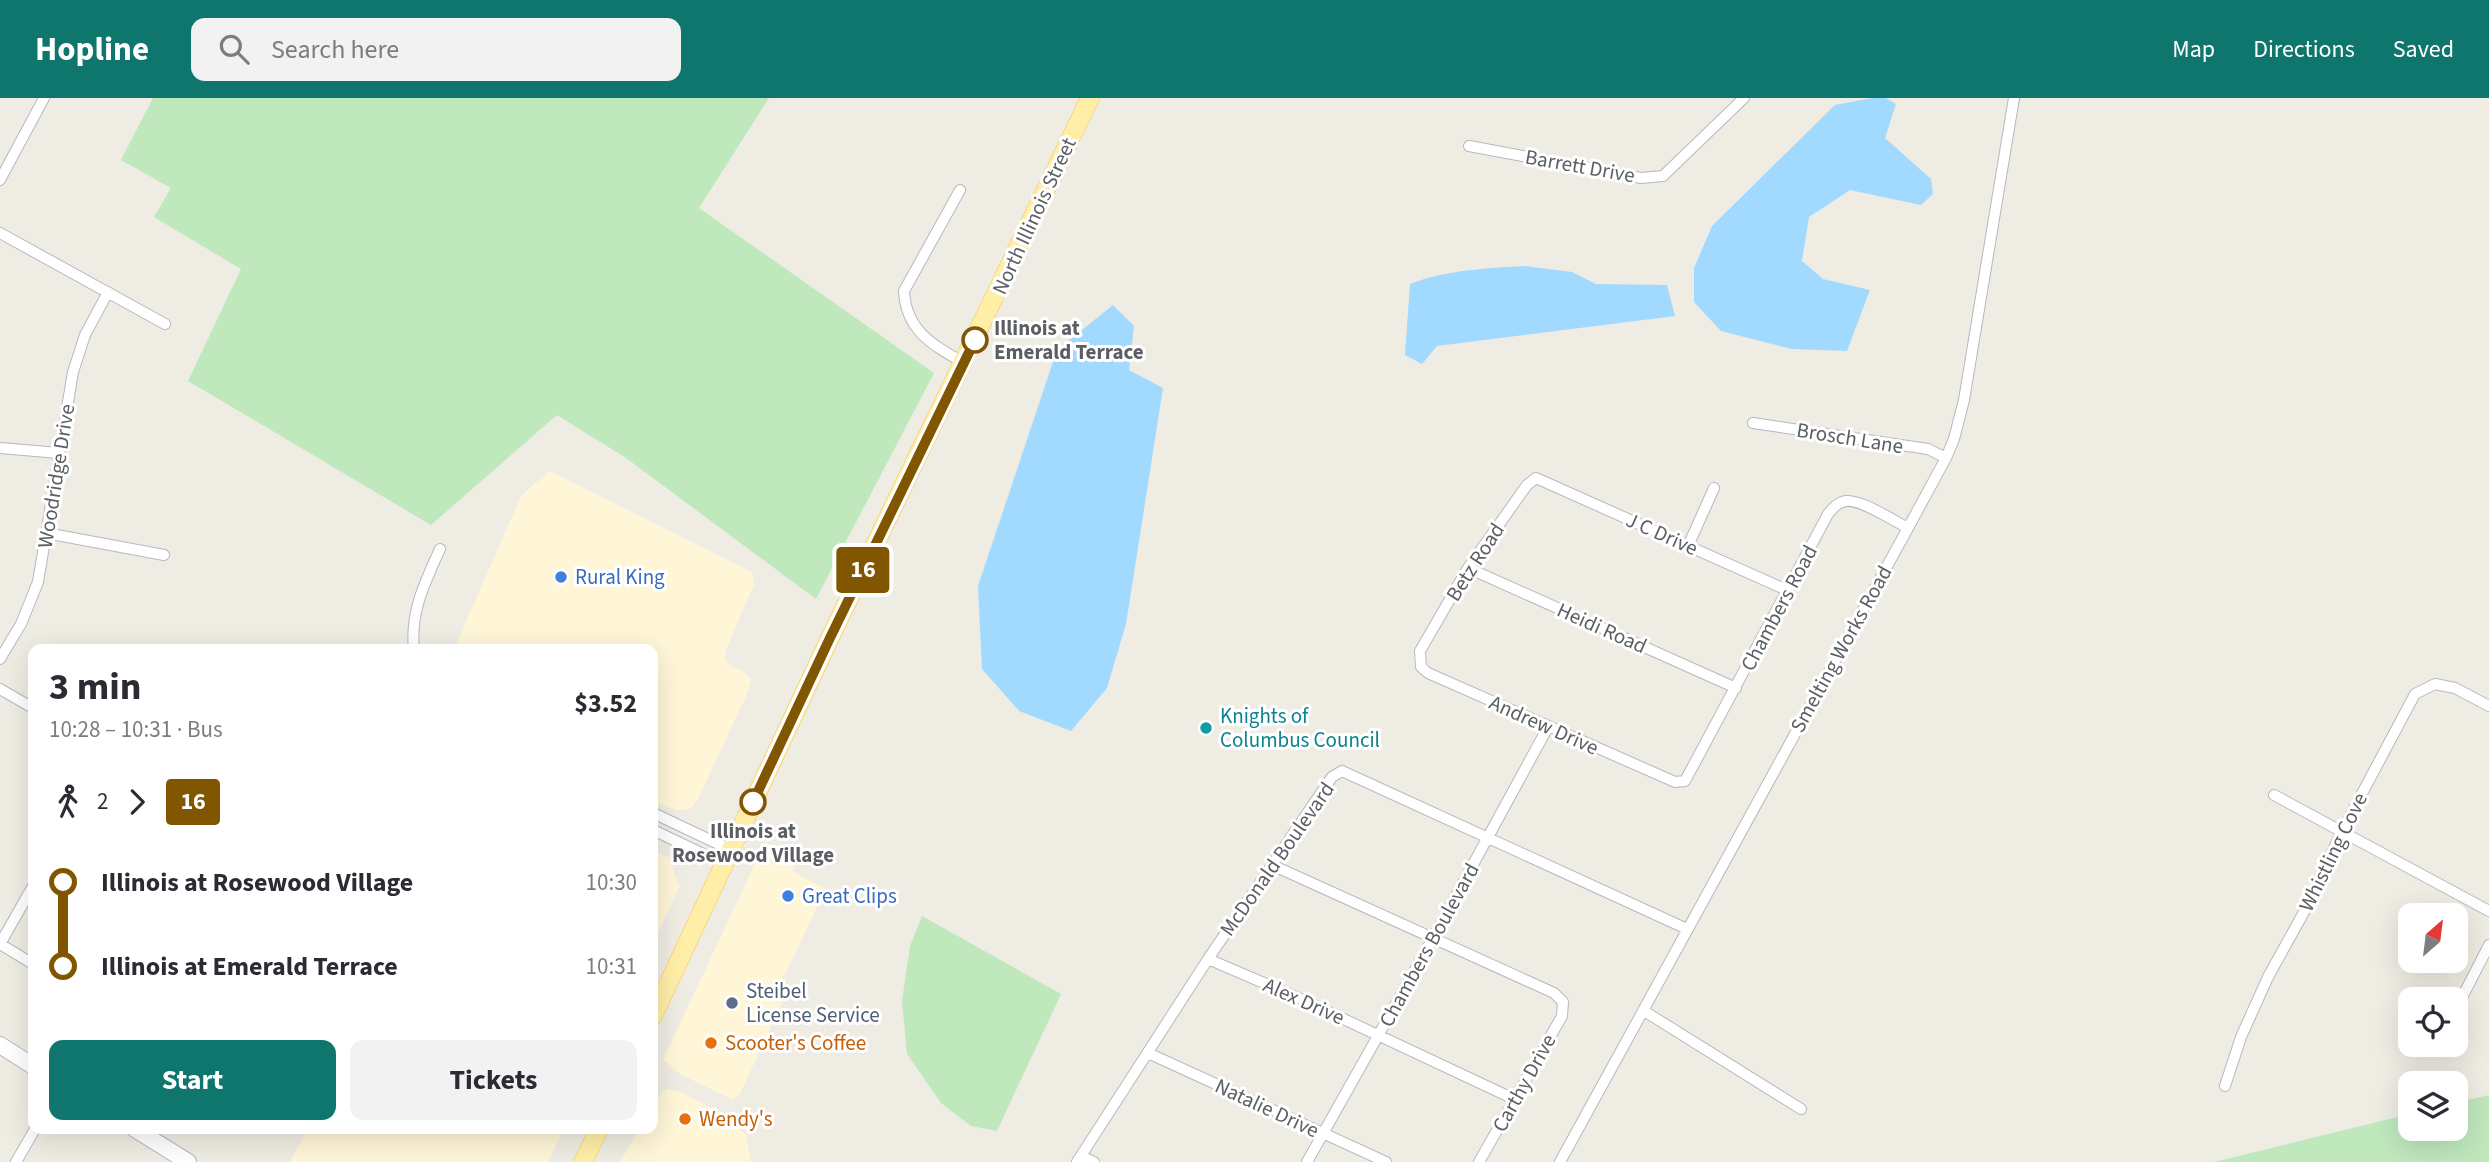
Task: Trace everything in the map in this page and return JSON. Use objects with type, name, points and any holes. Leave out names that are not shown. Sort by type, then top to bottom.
[{"type":"main road","name":"North Illinois Street","points":[[658,1005],[829,640],[1090,98]]},
{"type":"main road","points":[[583,1162],[597,1134]]},
{"type":"street","points":[[0,180],[44,98]]},
{"type":"street","name":"Barrett Drive","points":[[1469,146],[1640,178],[1663,176],[1744,98]]},
{"type":"street","name":"Smelting Works Road","points":[[1560,1162],[1946,458],[1964,400],[2014,98]]},
{"type":"street","points":[[960,190],[904,291],[905,307],[911,321],[929,342],[964,363]]},
{"type":"street","points":[[0,233],[165,324]]},
{"type":"street","name":"Woodridge Drive","points":[[0,659],[31,603],[78,353],[108,292]]},
{"type":"street","name":"Brosch Lane","points":[[1753,423],[1928,449],[1946,458]]},
{"type":"street","points":[[0,448],[59,453]]},
{"type":"street","name":"J C Drive","points":[[1536,478],[1788,591]]},
{"type":"street","name":"Betz Road","points":[[1420,651],[1468,568],[1527,485],[1536,478]]},
{"type":"street","points":[[1688,546],[1714,488]]},
{"type":"street","name":"Chambers Road","points":[[1685,781],[1828,514],[1837,505],[1847,501],[1858,503],[1908,528]]},
{"type":"street","points":[[46,533],[164,555]]},
{"type":"street","points":[[414,644],[418,600],[440,549]]},
{"type":"street","name":"Heidi Road","points":[[1468,568],[1736,688]]},
{"type":"street","name":"Andrew Drive","points":[[1420,651],[1421,667],[1428,673],[1675,782],[1685,781]]},
{"type":"street","name":"Whistling Cove","points":[[2225,1086],[2246,1025],[2268,977],[2416,694],[2435,684],[2455,688],[2489,706]]},
{"type":"street","points":[[0,689],[28,705]]},
{"type":"street","name":"Chambers Boulevard","points":[[1307,1162],[1548,727]]},
{"type":"street","name":"McDonald Boulevard","points":[[1079,1159],[1272,864],[1332,777],[1342,771],[1687,929]]},
{"type":"street","points":[[2274,795],[2489,911]]},
{"type":"street","points":[[658,816],[728,857]]},
{"type":"street","points":[[658,832],[728,857]]},
{"type":"street","points":[[1272,864],[1433,938]]},
{"type":"street","points":[[28,895],[0,944],[28,961]]},
{"type":"street","name":"Carthy Drive","points":[[1433,938],[1554,993],[1563,1002],[1562,1016],[1479,1162]]},
{"type":"street","points":[[2467,987],[2489,945]]},
{"type":"street","name":"Alex Drive","points":[[1208,959],[1514,1099]]},
{"type":"street","points":[[1644,1010],[1801,1109]]},
{"type":"street","points":[[0,1045],[28,1063]]},
{"type":"street","name":"Natalie Drive","points":[[1148,1054],[1386,1162]]},
{"type":"street","points":[[16,1162],[32,1134]]},
{"type":"street","points":[[158,1136],[188,1162]]},
{"type":"street","points":[[1079,1159],[1094,1162]]},
{"type":"shaded area","points":[[549,471],[752,572],[754,584],[726,650],[725,659],[733,667],[742,670],[751,680],[698,799],[690,809],[677,810],[658,804],[658,644],[456,644],[521,496]]},
{"type":"shaded area","points":[[765,842],[798,860],[792,871],[826,889],[781,982],[789,987],[740,1094],[733,1100],[680,1074],[663,1060]]},
{"type":"shaded area","points":[[658,852],[670,858],[679,887],[658,933]]},
{"type":"shaded area","points":[[667,1089],[678,1091],[728,1117],[746,1135],[751,1162],[620,1162],[636,1134],[658,1134],[658,1097]]},
{"type":"shaded area","points":[[304,1134],[562,1134],[548,1162],[290,1162]]},
{"type":"green space","points":[[153,98],[769,98],[699,208],[934,373],[816,599],[626,458],[557,415],[431,525],[188,381],[241,269],[154,217],[171,188],[121,160]]},
{"type":"green space","points":[[922,916],[1061,994],[997,1131],[971,1126],[941,1103],[907,1054],[902,1001],[910,946]]},
{"type":"green space","points":[[2489,1095],[2489,1162],[2214,1162],[2398,1117],[2398,1141],[2468,1141],[2468,1100]]},
{"type":"water","points":[[1886,98],[1896,104],[1885,138],[1931,179],[1933,194],[1921,205],[1850,190],[1809,217],[1802,261],[1823,279],[1870,290],[1847,351],[1792,349],[1721,331],[1694,302],[1694,268],[1712,226],[1835,105]]},
{"type":"water","points":[[1525,266],[1572,272],[1596,284],[1667,285],[1675,316],[1437,346],[1422,364],[1405,355],[1410,284],[1452,273]]},
{"type":"water","points":[[1113,305],[1134,326],[1129,370],[1163,388],[1126,624],[1107,688],[1071,731],[1019,711],[982,669],[978,586],[1057,350]]},
{"type":"bus line","name":"16","points":[[753,802],[975,340]]},
{"type":"place","name":"Illinois at Emerald Terrace","points":[[975,340]]},
{"type":"place","name":"Rural King","points":[[561,577]]},
{"type":"place","name":"Knights of Columbus Council","points":[[1206,728]]},
{"type":"place","name":"Illinois at Rosewood Village","points":[[753,802]]},
{"type":"place","name":"Great Clips","points":[[788,896]]},
{"type":"place","name":"Steibel License Service","points":[[732,1003]]},
{"type":"place","name":"Scooter's Coffee","points":[[711,1043]]},
{"type":"place","name":"Wendy's","points":[[685,1119]]}]
